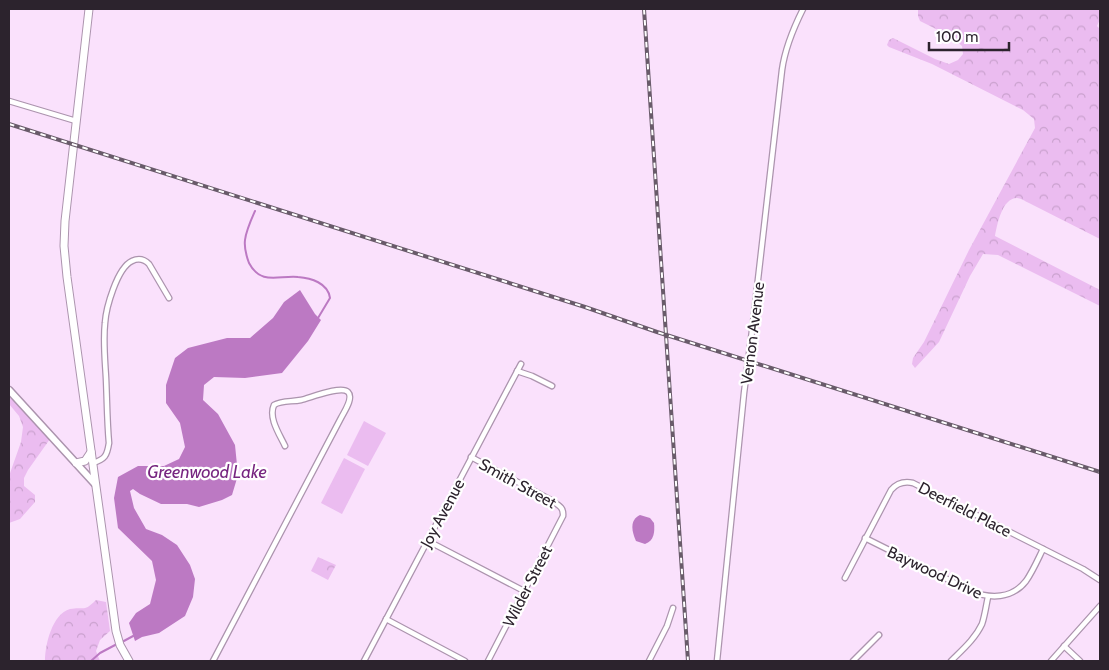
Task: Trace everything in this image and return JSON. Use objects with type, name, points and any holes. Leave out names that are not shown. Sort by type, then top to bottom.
[{"type":"main road","points":[[89,9],[66,204],[64,246],[68,287],[116,631],[118,641],[128,661]]},
{"type":"main road","points":[[76,462],[85,461],[91,452]]},
{"type":"street","name":"Vernon Avenue","points":[[718,661],[744,392],[783,59],[794,26],[803,9]]},
{"type":"street","points":[[9,101],[76,122]]},
{"type":"street","points":[[93,463],[104,458],[109,443],[105,324],[111,297],[121,271],[132,261],[141,259],[147,261],[169,298]]},
{"type":"street","name":"Joy Avenue","points":[[364,661],[521,364]]},
{"type":"street","points":[[517,371],[552,386]]},
{"type":"street","points":[[9,390],[95,484]]},
{"type":"street","points":[[213,661],[341,418],[350,398],[349,393],[338,390],[274,405],[272,414],[285,446]]},
{"type":"street","name":"Smith Street","points":[[471,458],[551,500],[560,506],[563,511]]},
{"type":"street","name":"Deerfield Place","points":[[844,578],[892,488],[900,483],[908,482],[1044,548],[1100,580]]},
{"type":"street","name":"Wilder Street","points":[[488,661],[563,516],[563,511]]},
{"type":"street","name":"Baywood Drive","points":[[865,538],[971,591],[988,597],[1008,594],[1021,586],[1029,576],[1044,548]]},
{"type":"street","points":[[428,540],[524,591]]},
{"type":"street","points":[[951,661],[978,631],[984,616],[988,597]]},
{"type":"street","points":[[1051,661],[1100,606]]},
{"type":"street","points":[[649,661],[667,626],[673,608]]},
{"type":"street","points":[[386,619],[465,661]]},
{"type":"street","points":[[853,661],[879,635]]},
{"type":"street","points":[[1064,646],[1080,661]]},
{"type":"green space","points":[[918,9],[1100,9],[1100,19],[1097,26],[1100,29],[1100,239],[1020,198],[1012,199],[1004,207],[995,236],[1100,290],[1100,306],[998,255],[983,254],[970,276],[939,342],[915,368],[912,364],[913,358],[924,342],[969,250],[1035,128],[1034,119],[1023,110],[932,64],[887,45],[889,40],[893,38],[949,64],[958,60],[963,54],[962,46],[950,36],[920,21]]},
{"type":"green space","points":[[9,396],[50,439],[24,478],[24,486],[35,495],[35,502],[20,519],[9,523],[9,476],[21,442],[23,427],[19,416],[9,404]]},
{"type":"green space","points":[[364,421],[386,433],[368,466],[347,455]]},
{"type":"green space","points":[[344,458],[365,469],[342,514],[321,503]]},
{"type":"green space","points":[[318,557],[336,565],[328,580],[311,571]]},
{"type":"green space","points":[[96,600],[106,602],[110,631],[100,640],[96,651],[100,661],[45,661],[48,639],[58,617],[70,609],[86,608]]},
{"type":"water","name":"Greenwood Lake","points":[[300,290],[321,320],[308,341],[282,373],[245,378],[214,377],[204,385],[203,400],[218,414],[235,445],[238,475],[232,495],[199,507],[187,504],[161,504],[133,489],[130,491],[134,508],[146,529],[162,535],[177,545],[190,565],[195,579],[193,597],[185,616],[159,633],[142,637],[135,641],[129,623],[136,613],[150,604],[156,580],[152,561],[118,528],[114,498],[118,477],[138,466],[164,466],[179,459],[185,447],[180,423],[166,403],[166,385],[175,358],[188,348],[227,338],[250,338],[273,318],[284,302]]},
{"type":"water","points":[[640,515],[650,518],[654,523],[653,536],[645,544],[636,541],[633,530],[634,520]]},
{"type":"waterway","points":[[255,211],[245,240],[249,263],[259,275],[265,277],[303,278],[313,280],[322,285],[329,293],[330,298],[318,318]]},
{"type":"waterway","points":[[122,642],[135,635]]},
{"type":"waterway","points":[[91,661],[100,653],[117,644]]},
{"type":"railway","points":[[644,9],[688,661]]},
{"type":"railway","points":[[9,124],[1100,472]]}]
